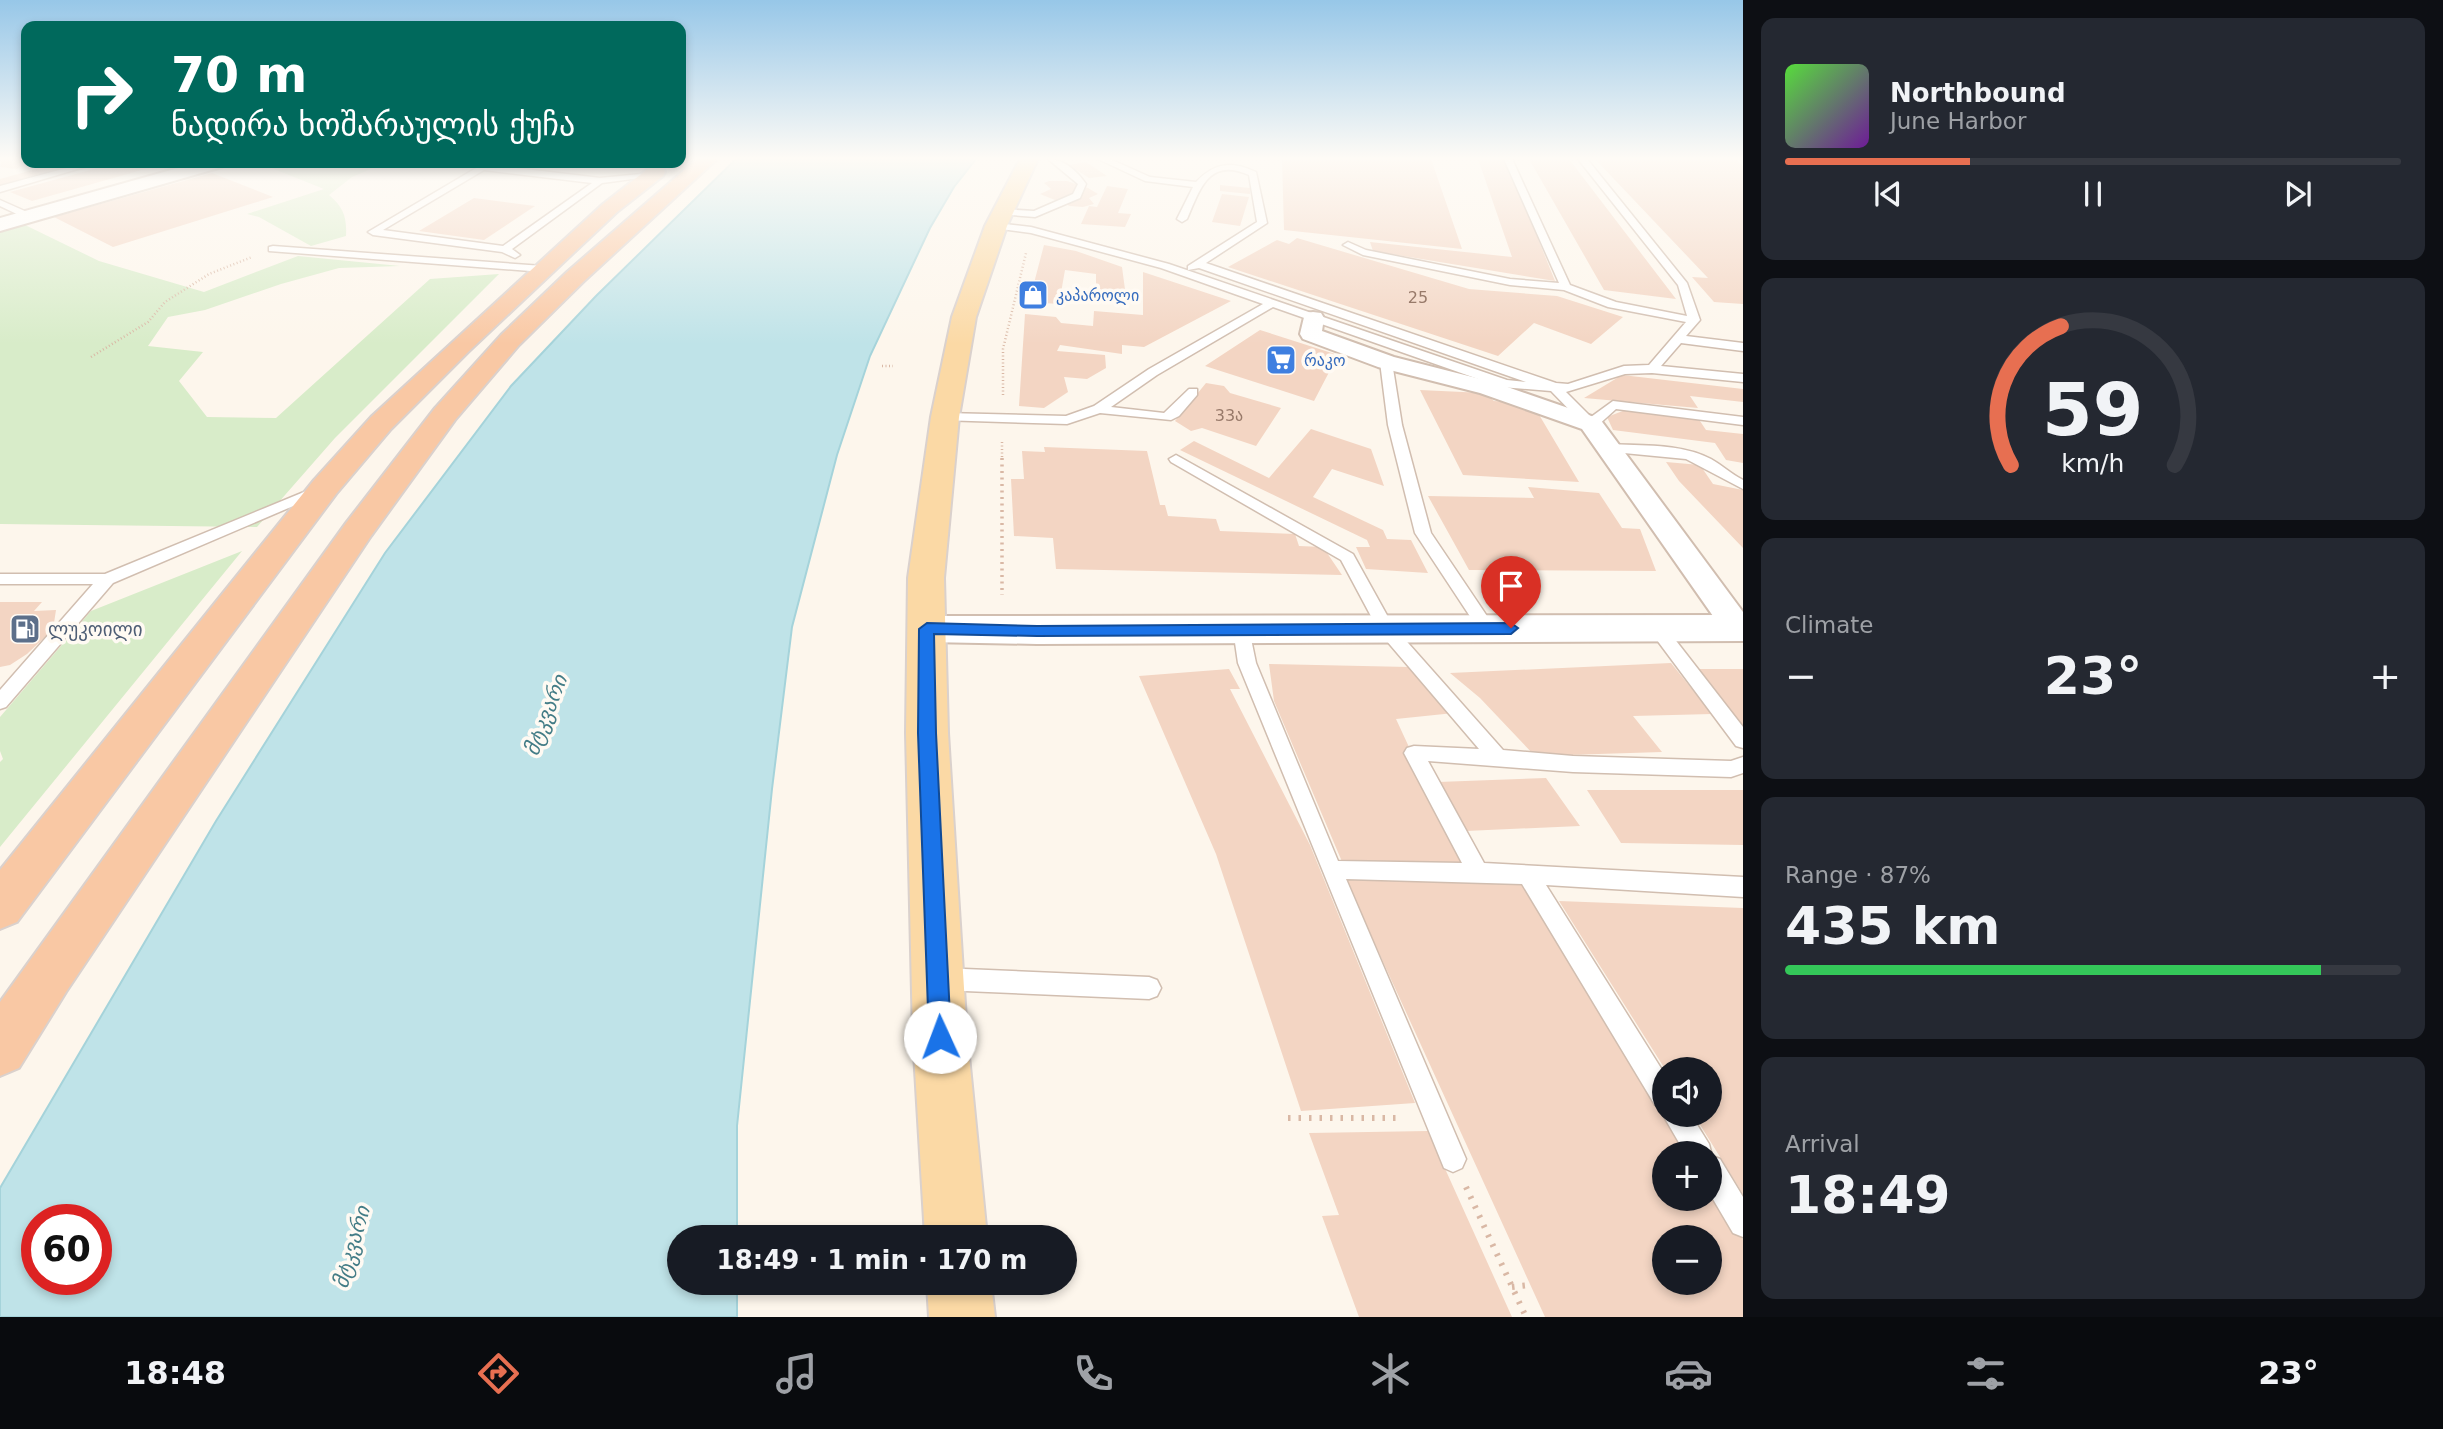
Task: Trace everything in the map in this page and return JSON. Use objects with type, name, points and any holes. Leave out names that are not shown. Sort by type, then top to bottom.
[{"type":"highway","points":[[0,907],[325,487],[382,423],[596,220]]},
{"type":"highway","points":[[0,1049],[48,975],[358,530],[445,414],[510,340],[637,220]]},
{"type":"main road","points":[[955,1225],[938,979],[927,733],[926,578],[945,417],[964,317],[998,220]]},
{"type":"main road","points":[[960,1295],[962,1317]]},
{"type":"street","points":[[1313,318],[1311,334],[1386,362],[1488,388],[1591,424],[1741,628]]},
{"type":"street","points":[[927,629],[1037,631],[1741,628]]},
{"type":"lane","points":[[392,220],[373,232],[505,249],[543,269]]},
{"type":"lane","points":[[505,249],[545,220]]},
{"type":"lane","points":[[1003,220],[1183,273],[1505,384],[1569,388],[1624,370],[1651,369],[1743,378]]},
{"type":"lane","points":[[1183,273],[1262,223],[1262,220]]},
{"type":"lane","points":[[1536,220],[1566,287]]},
{"type":"lane","points":[[1631,220],[1683,285],[1694,320]]},
{"type":"lane","points":[[1348,245],[1363,252],[1510,282],[1566,287],[1586,297],[1636,310],[1694,320]]},
{"type":"lane","points":[[272,249],[543,269]]},
{"type":"lane","points":[[1198,264],[1554,387],[1591,424],[1613,405],[1743,421]]},
{"type":"lane","points":[[945,417],[1067,420],[1099,409],[1153,372],[1271,304]]},
{"type":"lane","points":[[1651,369],[1694,320]]},
{"type":"lane","points":[[1679,339],[1743,347]]},
{"type":"lane","points":[[1386,362],[1395,425],[1423,533],[1486,629]]},
{"type":"lane","points":[[1099,409],[1166,417],[1174,413],[1193,392]]},
{"type":"lane","points":[[1608,448],[1698,458],[1716,468],[1727,479],[1743,485]]},
{"type":"lane","points":[[1176,458],[1347,557],[1385,629],[1498,757]]},
{"type":"lane","points":[[0,579],[107,579],[325,487]]},
{"type":"lane","points":[[0,702],[107,579]]},
{"type":"lane","points":[[1657,628],[1743,741]]},
{"type":"lane","points":[[1241,629],[1247,663],[1453,1159]]},
{"type":"lane","points":[[0,683],[30,669]]},
{"type":"lane","points":[[1478,872],[1414,753],[1573,764],[1718,769],[1743,765]]},
{"type":"lane","points":[[1332,870],[1478,872],[1743,887]]},
{"type":"lane","points":[[1528,875],[1652,1076]]},
{"type":"lane","points":[[938,979],[1149,988]]},
{"type":"lane","points":[[1722,1189],[1743,1223]]},
{"type":"path","points":[[91,357],[148,322],[165,302],[209,274],[272,249]]},
{"type":"path","points":[[882,366],[893,366]]},
{"type":"path","points":[[1288,1118],[1434,1118]]},
{"type":"path","points":[[1453,1159],[1526,1317]]},
{"type":"path","points":[[1512,1286],[1530,1285]]},
{"type":"green space","points":[[265,220],[345,220],[346,236],[311,246]]},
{"type":"green space","points":[[21,223],[99,261],[204,292],[298,256],[400,266],[339,268],[205,310],[168,317],[148,346],[203,352],[179,381],[207,417],[276,418],[430,279],[499,274],[335,438],[257,527],[0,524],[0,230]]},
{"type":"green space","points":[[242,551],[0,847],[0,762],[3,759],[0,751],[0,717],[91,611]]},
{"type":"water","name":"მტკვარი","points":[[673,220],[934,220],[870,356],[837,455],[792,627],[772,789],[737,1126],[737,1225],[667,1225],[667,1295],[737,1295],[737,1317],[0,1317],[0,1188],[216,821],[385,553],[511,386],[596,296]]},
{"type":"building","points":[[61,220],[198,220],[113,247]]},
{"type":"building","points":[[437,220],[513,220],[484,240],[419,231]]},
{"type":"building","points":[[1083,220],[1128,220],[1125,227],[1081,224]]},
{"type":"building","points":[[1213,220],[1242,220],[1240,226]]},
{"type":"building","points":[[1284,220],[1452,220],[1462,249],[1284,230]]},
{"type":"building","points":[[1499,220],[1531,220],[1555,281],[1373,251],[1370,242],[1512,257]]},
{"type":"building","points":[[1564,220],[1616,220],[1676,299],[1604,290]]},
{"type":"building","points":[[1653,220],[1743,220],[1743,304],[1714,302],[1692,277],[1708,278]]},
{"type":"building","points":[[1297,238],[1469,289],[1557,296],[1623,317],[1591,344],[1534,323],[1498,356],[1228,267],[1277,240],[1289,244]]},
{"type":"building","points":[[1044,245],[1076,251],[1122,267],[1126,297],[1096,294],[1096,274],[1065,270],[1059,304],[1029,302]]},
{"type":"building","points":[[1143,272],[1231,301],[1144,347],[1122,345],[1122,354],[1060,345],[1057,351],[1105,355],[1106,368],[1087,379],[1064,377],[1068,392],[1044,408],[1019,406],[1025,314],[1056,317],[1061,323],[1093,326],[1094,311],[1143,315]]},
{"type":"building","points":[[1260,330],[1338,355],[1314,401],[1205,366]]},
{"type":"building","points":[[1622,375],[1743,389],[1743,402],[1690,396],[1698,408],[1584,398]]},
{"type":"building","points":[[1206,383],[1224,386],[1230,393],[1281,408],[1256,446],[1202,428],[1191,431],[1175,421]]},
{"type":"building","points":[[1420,390],[1484,393],[1494,401],[1508,402],[1538,413],[1579,482],[1463,475]]},
{"type":"building","points":[[1628,409],[1698,418],[1706,430],[1743,434],[1743,463],[1726,460],[1715,443],[1613,430],[1607,417]]},
{"type":"building","points":[[1311,429],[1371,449],[1384,486],[1332,469],[1313,497],[1383,530],[1387,539],[1411,540],[1428,573],[1366,569],[1356,547],[1370,547],[1367,540],[1180,450],[1194,441],[1269,478]]},
{"type":"building","points":[[1044,447],[1147,451],[1160,505],[1165,505],[1168,516],[1216,519],[1220,531],[1295,534],[1299,546],[1323,547],[1342,575],[1056,569],[1053,538],[1014,536],[1011,479],[1024,479],[1022,451],[1045,452]]},
{"type":"building","points":[[1666,462],[1700,465],[1713,484],[1743,490],[1743,548],[1679,481]]},
{"type":"building","points":[[1528,487],[1599,493],[1622,528],[1640,529],[1656,571],[1469,570],[1428,496],[1534,498]]},
{"type":"building","name":"ლუკოილი","points":[[0,602],[42,602],[34,611],[56,610],[54,623],[46,636],[27,654],[10,665],[0,667]]},
{"type":"building","points":[[1671,663],[1712,714],[1633,716],[1662,752],[1535,756],[1480,698],[1450,673]]},
{"type":"building","points":[[1269,664],[1409,667],[1454,713],[1396,719],[1465,868],[1343,864],[1274,701]]},
{"type":"building","points":[[1229,669],[1240,689],[1230,689],[1310,845],[1415,1103],[1301,1111],[1216,854],[1139,676]]},
{"type":"building","points":[[1696,669],[1743,669],[1743,729]]},
{"type":"building","points":[[1546,778],[1580,826],[1466,831],[1438,782]]},
{"type":"building","points":[[1587,790],[1743,790],[1743,845],[1621,843]]},
{"type":"building","points":[[1343,874],[1526,879],[1652,1089],[1652,1127],[1675,1127],[1684,1141],[1652,1141],[1652,1211],[1722,1211],[1722,1205],[1743,1240],[1743,1317],[1545,1317]]},
{"type":"building","points":[[1559,901],[1743,908],[1743,1194],[1722,1160],[1722,1141],[1710,1141],[1701,1127],[1722,1127],[1722,1057],[1657,1057]]},
{"type":"building","points":[[1428,1131],[1512,1317],[1359,1317],[1322,1216],[1339,1215],[1309,1133]]},
{"type":"place","name":"კაპაროლი","points":[[1033,295]]},
{"type":"place","name":"რაკო","points":[[1281,360]]},
{"type":"place","name":"ლუკოილი","points":[[25,629]]},
{"type":"route","points":[[940,1037],[927,733],[927,629],[1037,631],[1511,628]]}]
